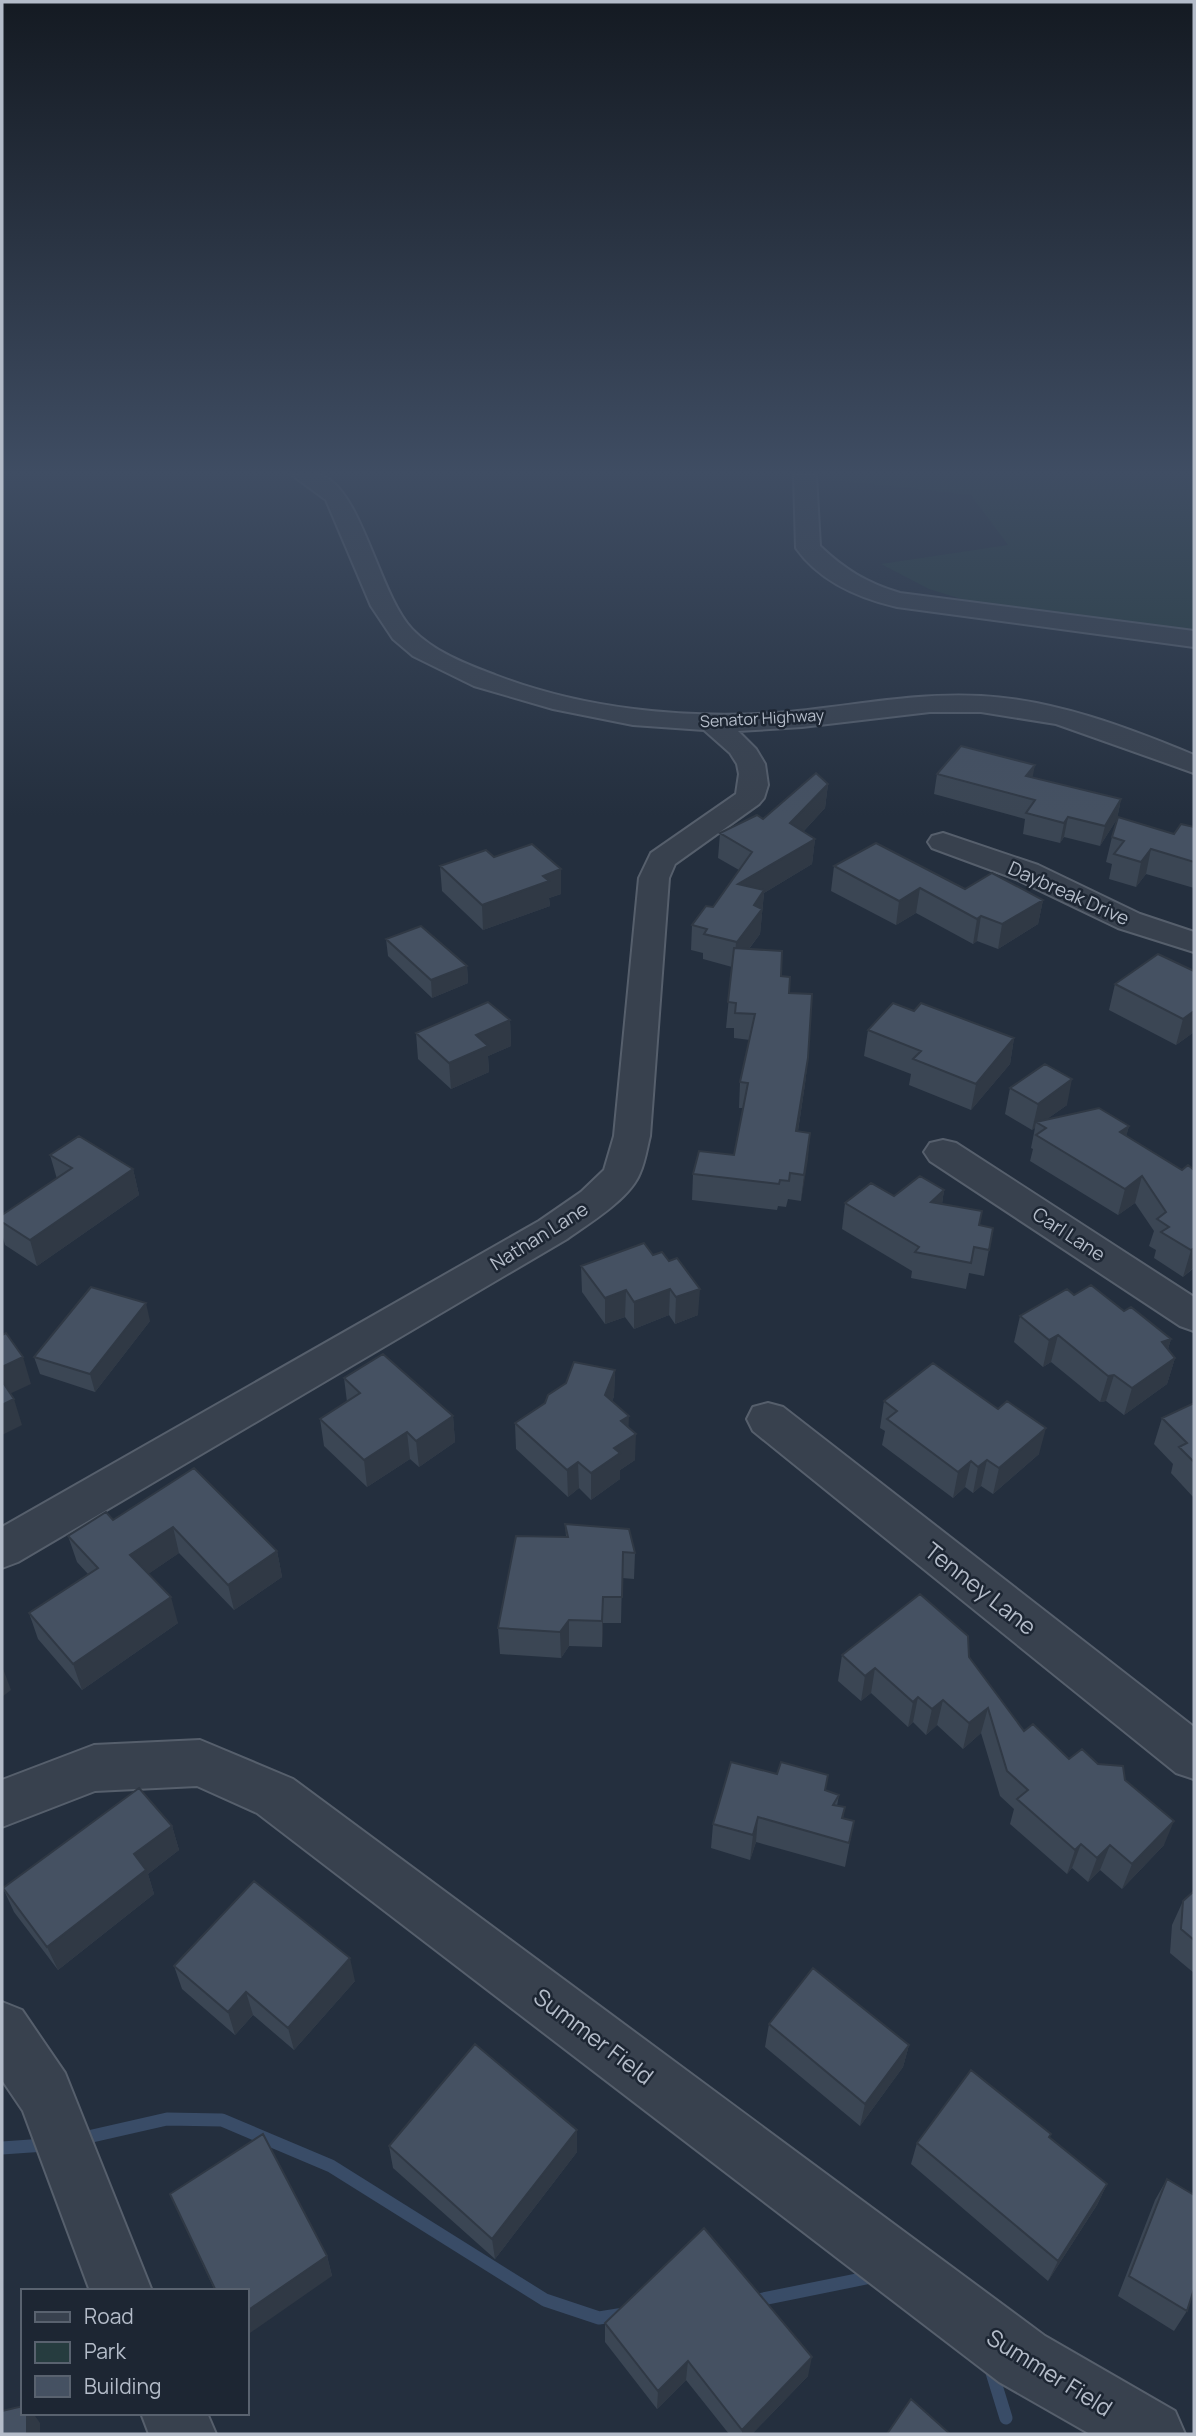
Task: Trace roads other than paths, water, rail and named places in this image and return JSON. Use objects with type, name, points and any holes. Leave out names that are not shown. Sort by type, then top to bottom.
[{"type":"street","name":"Senator Highway","points":[[376,589],[395,622],[412,643],[465,672],[529,694],[602,711],[713,724],[939,704],[980,704],[1021,708],[1081,722],[1194,765]]},
{"type":"street","points":[[863,589],[926,605],[1194,639]]},
{"type":"street","name":"Nathan Lane","points":[[2,1549],[553,1230],[594,1201],[621,1175],[632,1136],[654,878],[662,859],[750,798],[756,783],[755,768],[742,750],[713,724]]},
{"type":"street","name":"Daybreak Drive","points":[[943,842],[1027,872],[1129,920],[1194,942]]},
{"type":"street","name":"Carl Lane","points":[[943,1152],[1194,1317]]},
{"type":"street","name":"Tenney Lane","points":[[768,1419],[1194,1757]]},
{"type":"street","name":"Summer Field","points":[[2,1804],[94,1768],[200,1763],[275,1796],[1022,2359],[1152,2434]]},
{"type":"street","points":[[2,2030],[45,2093],[120,2289]]},
{"type":"street","points":[[174,2415],[183,2434]]},
{"type":"waterway","points":[[79,2139],[167,2119],[222,2120],[331,2166],[545,2300],[599,2318],[624,2314]]},
{"type":"waterway","points":[[2,2148],[45,2145]]},
{"type":"waterway","points":[[753,2301],[876,2276]]},
{"type":"waterway","points":[[990,2366],[1006,2418]]}]
